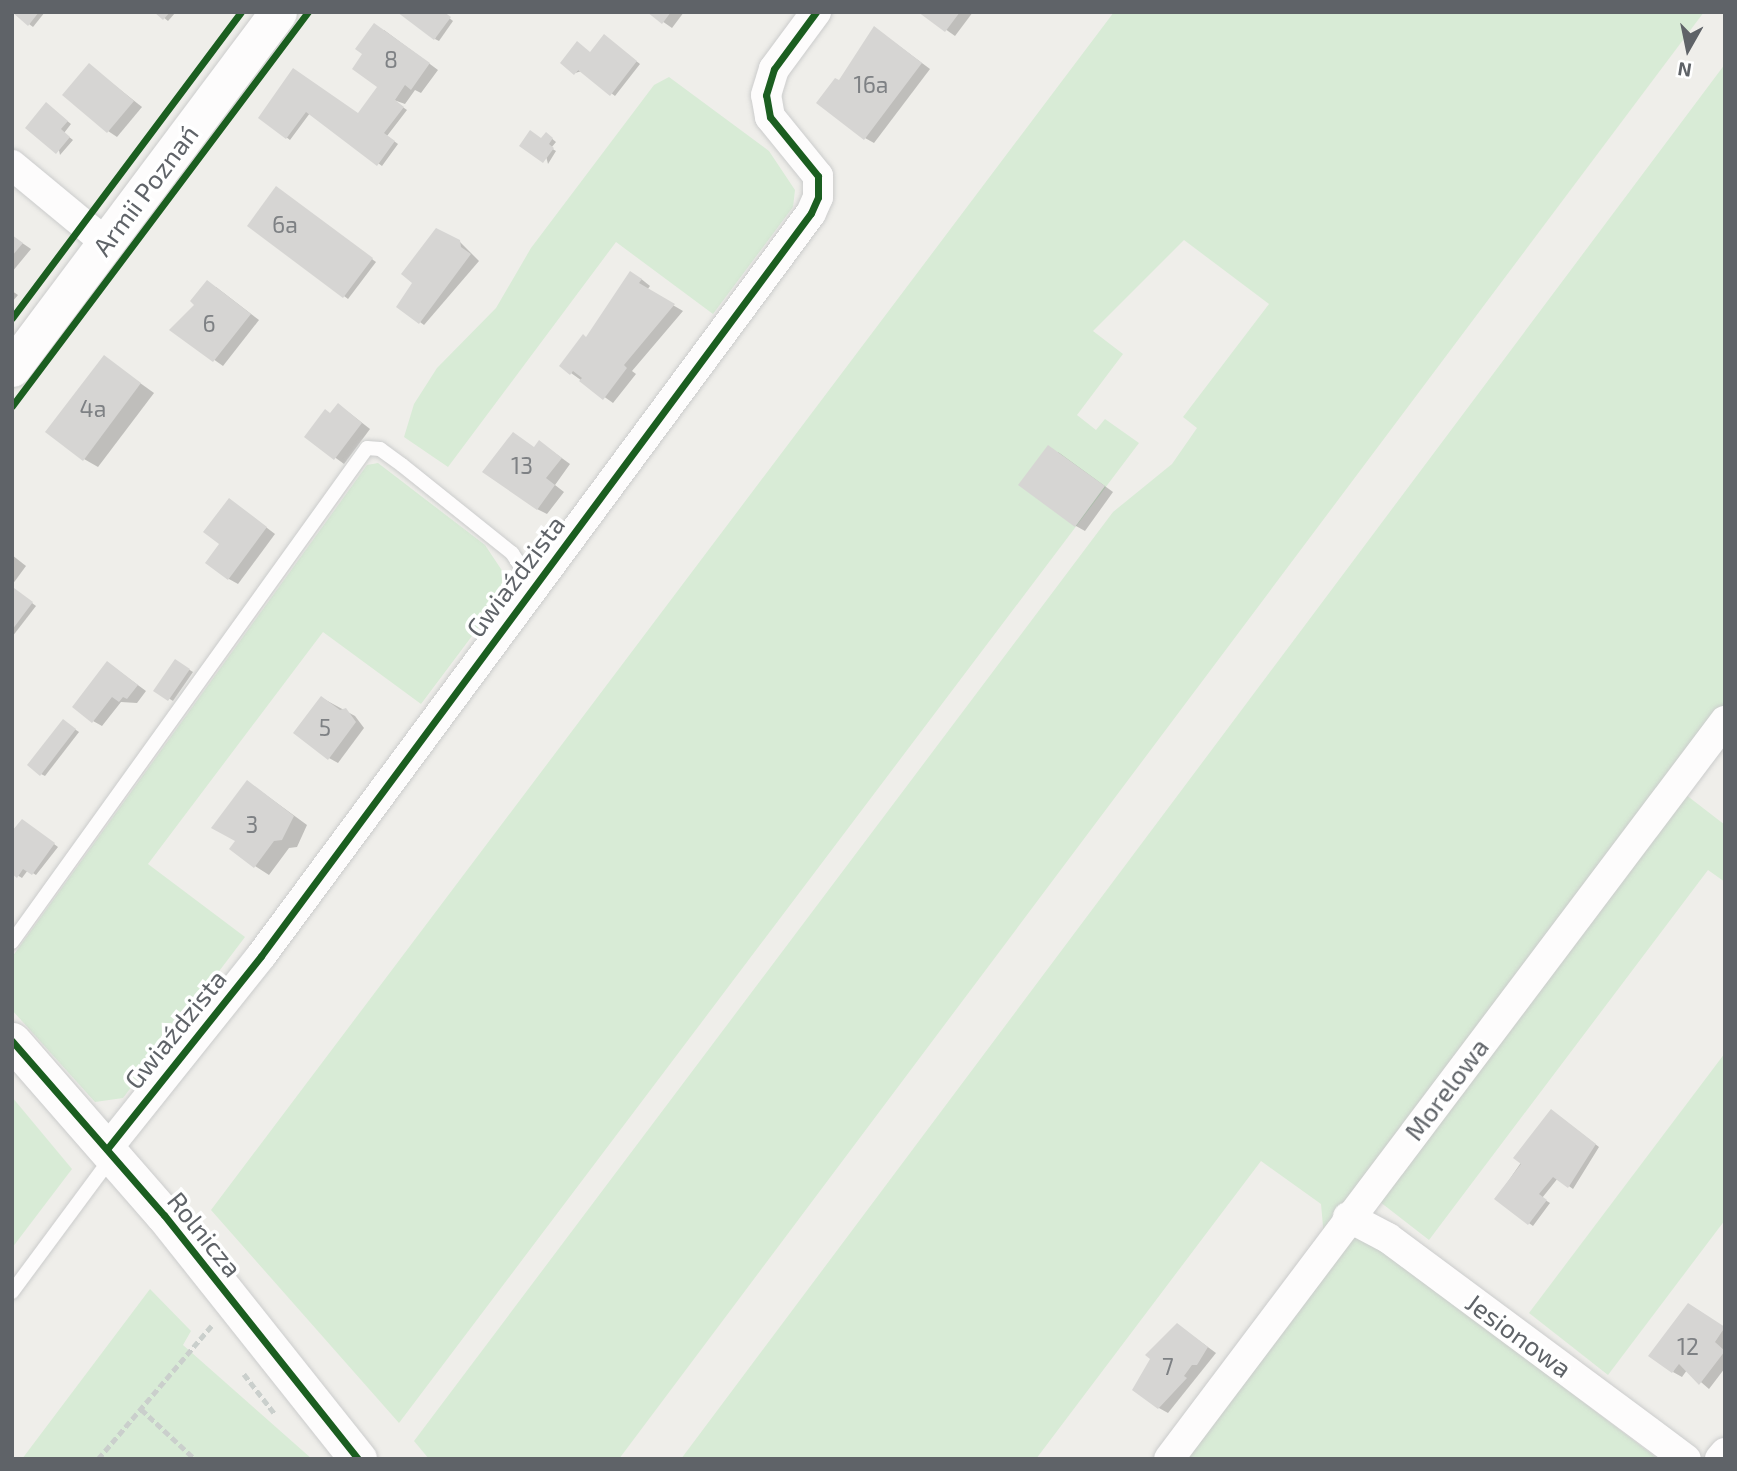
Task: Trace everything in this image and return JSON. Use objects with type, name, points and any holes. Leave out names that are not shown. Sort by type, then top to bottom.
[{"type":"street","name":"Armii Poznań","points":[[12,368],[278,12]]},
{"type":"street","name":"Gwiaździsta","points":[[110,1152],[261,956],[811,213],[818,197],[818,176],[770,117],[766,95],[774,69],[816,12]]},
{"type":"street","points":[[12,165],[105,242]]},
{"type":"street","name":"Morelowa","points":[[1169,1459],[1348,1217],[1725,721]]},
{"type":"street","name":"Rolnicza","points":[[12,1041],[110,1152],[358,1459]]},
{"type":"street","name":"Jesionowa","points":[[1348,1217],[1388,1238],[1686,1459]]},
{"type":"street","points":[[1720,1459],[1725,1452]]},
{"type":"lane","points":[[12,942],[367,448],[380,449],[402,464],[512,553],[534,587]]},
{"type":"lane","points":[[12,1292],[110,1152]]},
{"type":"path","points":[[98,1459],[218,1318]]},
{"type":"path","points":[[242,1368],[285,1424]]},
{"type":"path","points":[[141,1409],[195,1459]]},
{"type":"green space","points":[[1114,12],[1704,12],[619,1459],[429,1459],[414,1441],[1113,512],[1172,464],[1197,428],[1183,417],[1269,304],[1184,240],[1093,331],[1123,354],[1077,415],[1096,430],[1105,419],[1139,443],[399,1423],[211,1210]]},
{"type":"green space","points":[[1725,64],[1725,710],[1324,1237],[1321,1204],[1261,1161],[1036,1459],[681,1459]]},
{"type":"green space","points":[[669,77],[769,151],[795,190],[793,207],[713,314],[616,242],[448,467],[404,437],[414,404],[437,368],[496,308],[531,248],[654,85]]},
{"type":"green space","points":[[378,463],[485,545],[511,584],[421,704],[323,632],[148,864],[245,937],[123,1098],[95,1102],[12,1010],[12,957],[367,465]]},
{"type":"green space","points":[[1681,791],[1725,825],[1725,882],[1708,870],[1429,1240],[1375,1198]]},
{"type":"green space","points":[[1725,1053],[1725,1220],[1608,1375],[1529,1313]]},
{"type":"green space","points":[[12,1097],[72,1169],[12,1248]]},
{"type":"green space","points":[[1356,1232],[1408,1269],[1658,1459],[1185,1459]]},
{"type":"green space","points":[[150,1289],[191,1331],[183,1345],[312,1459],[22,1459]]},
{"type":"building","points":[[12,12],[39,12],[28,26]]},
{"type":"building","points":[[154,12],[170,12],[163,20]]},
{"type":"building","points":[[397,12],[444,12],[451,17],[434,40]]},
{"type":"building","points":[[647,12],[671,12],[662,24]]},
{"type":"building","points":[[918,12],[960,12],[945,32]]},
{"type":"building","points":[[374,23],[430,63],[411,90],[405,85],[395,100],[404,107],[384,133],[395,141],[377,166],[306,112],[286,139],[258,118],[293,68],[358,113],[377,87],[352,69],[362,54],[355,49]]},
{"type":"building","points":[[874,26],[922,63],[864,140],[816,103],[835,78],[839,80]]},
{"type":"building","points":[[604,34],[637,61],[610,96],[578,70],[574,75],[560,63],[577,41],[590,52]]},
{"type":"building","points":[[89,63],[134,101],[107,133],[62,95]]},
{"type":"building","points":[[46,102],[68,121],[61,129],[70,137],[56,154],[25,128]]},
{"type":"building","points":[[530,130],[541,138],[546,132],[553,138],[549,144],[554,148],[543,163],[519,146]]},
{"type":"building","points":[[276,186],[373,258],[343,298],[247,226]]},
{"type":"building","points":[[436,228],[460,240],[461,247],[471,254],[419,324],[396,307],[412,283],[401,274]]},
{"type":"building","points":[[12,235],[23,243],[12,256]]},
{"type":"building","points":[[630,271],[642,279],[639,283],[675,304],[624,365],[627,368],[603,400],[579,381],[582,378],[573,371],[570,375],[559,366],[583,334],[586,337]]},
{"type":"building","points":[[207,280],[251,314],[213,362],[169,330],[194,305],[190,301]]},
{"type":"building","points":[[104,355],[141,383],[83,461],[45,432]]},
{"type":"building","points":[[338,403],[362,423],[334,460],[304,437],[325,409],[330,413]]},
{"type":"building","points":[[513,432],[534,447],[539,440],[562,458],[546,478],[555,485],[537,510],[482,472]]},
{"type":"building","points":[[1048,445],[1105,486],[1075,527],[1018,485]]},
{"type":"building","points":[[229,498],[267,527],[228,580],[205,563],[219,544],[203,532]]},
{"type":"building","points":[[14,588],[33,602],[12,630],[12,591]]},
{"type":"building","points":[[175,659],[190,669],[168,701],[153,691]]},
{"type":"building","points":[[107,661],[138,685],[127,699],[123,697],[119,702],[112,697],[92,723],[72,707]]},
{"type":"building","points":[[321,696],[340,710],[346,708],[356,722],[328,760],[293,733]]},
{"type":"building","points":[[63,719],[76,729],[40,776],[27,765]]},
{"type":"building","points":[[247,780],[294,816],[282,840],[274,841],[254,868],[229,849],[235,841],[211,828]]},
{"type":"building","points":[[22,819],[55,843],[32,875],[23,869],[17,878],[12,874],[12,831]]},
{"type":"building","points":[[1551,1109],[1596,1144],[1568,1188],[1553,1177],[1539,1194],[1547,1200],[1528,1225],[1494,1199],[1521,1164],[1513,1158]]},
{"type":"building","points":[[1688,1303],[1725,1327],[1715,1342],[1725,1351],[1699,1385],[1679,1364],[1672,1373],[1648,1356]]},
{"type":"building","points":[[1177,1323],[1208,1347],[1197,1365],[1192,1365],[1184,1376],[1187,1378],[1158,1409],[1132,1390],[1150,1359],[1145,1355]]},
{"type":"cycle path","points":[[12,318],[241,12]]},
{"type":"cycle path","points":[[12,406],[308,12]]},
{"type":"cycle path","points":[[107,1149],[261,956],[811,213],[818,197],[818,176],[770,117],[766,95],[774,69],[816,12]]},
{"type":"cycle path","points":[[12,1041],[164,1215],[358,1459]]}]
